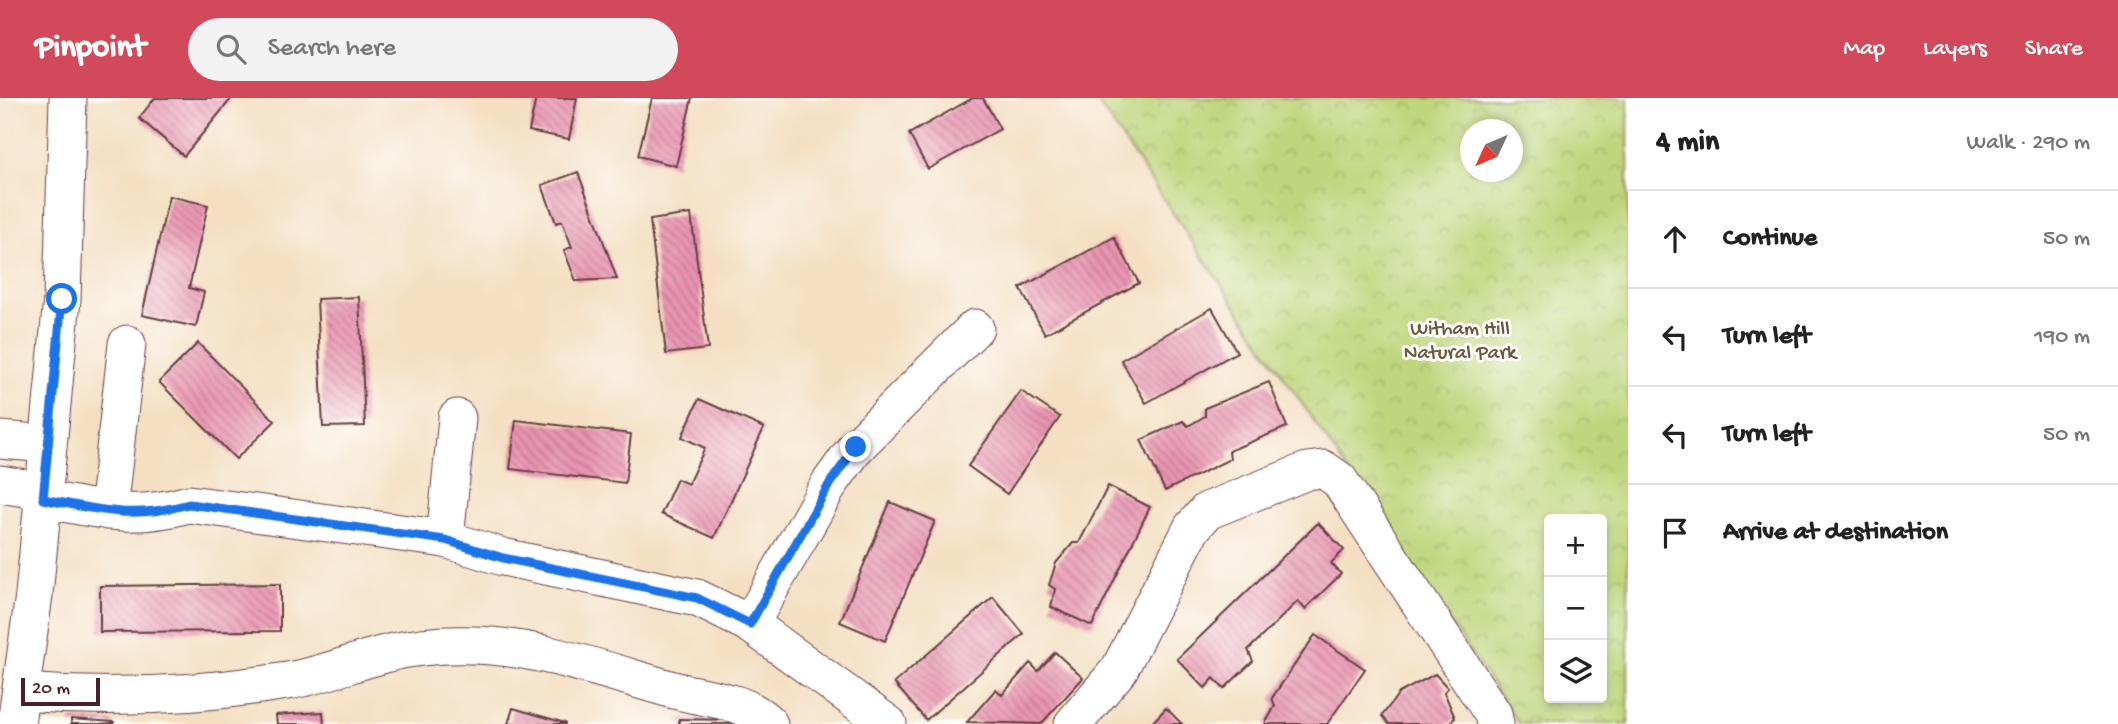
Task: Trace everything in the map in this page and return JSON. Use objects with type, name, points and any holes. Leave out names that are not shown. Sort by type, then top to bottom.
[{"type":"street","points":[[68,98],[62,299],[44,495],[19,708],[59,695],[155,694],[289,681],[391,652],[474,645],[524,650],[685,694],[714,698],[747,708],[769,724]]},
{"type":"street","points":[[750,624],[830,483],[856,447],[975,328]]},
{"type":"street","points":[[108,512],[127,344]]},
{"type":"street","points":[[445,540],[457,418]]},
{"type":"street","points":[[0,440],[48,444]]},
{"type":"street","points":[[1073,724],[1119,670],[1192,528],[1207,511],[1307,471],[1323,469],[1339,480],[1493,714],[1495,724]]},
{"type":"street","points":[[0,484],[122,514],[158,512],[189,504],[445,540],[503,558],[697,598],[750,624],[888,724]]},
{"type":"green space","name":"Witham Hill Natural Park","points":[[1095,98],[1628,98],[1628,724],[1519,724]]},
{"type":"building","points":[[155,98],[232,98],[184,156],[139,118]]},
{"type":"building","points":[[536,98],[577,98],[569,139],[529,131]]},
{"type":"building","points":[[652,98],[692,98],[676,166],[638,156]]},
{"type":"building","points":[[973,98],[983,98],[1000,129],[928,169],[909,134]]},
{"type":"building","points":[[578,172],[617,279],[576,281],[564,250],[572,247],[562,221],[556,223],[542,185]]},
{"type":"building","points":[[169,196],[208,205],[189,288],[204,292],[196,327],[142,315]]},
{"type":"building","points":[[691,214],[708,349],[666,354],[650,220]]},
{"type":"building","points":[[1114,237],[1139,283],[1045,334],[1020,288]]},
{"type":"building","points":[[359,297],[365,426],[323,427],[317,299]]},
{"type":"building","points":[[1212,308],[1237,352],[1146,403],[1121,360]]},
{"type":"building","points":[[198,343],[275,421],[236,459],[159,382]]},
{"type":"building","points":[[1269,382],[1287,427],[1229,451],[1230,459],[1165,491],[1141,440],[1183,421],[1188,426],[1205,416],[1205,408]]},
{"type":"building","points":[[1021,391],[1060,417],[1007,494],[968,466]]},
{"type":"building","points":[[699,399],[764,428],[714,538],[661,514],[677,479],[688,484],[705,448],[682,437]]},
{"type":"building","points":[[516,420],[631,434],[625,483],[510,469]]},
{"type":"building","points":[[1108,486],[1150,507],[1092,626],[1051,607],[1055,589],[1049,585],[1056,563],[1073,543],[1079,543]]},
{"type":"building","points":[[890,502],[935,521],[885,641],[840,622]]},
{"type":"building","points":[[1318,523],[1344,550],[1331,563],[1341,574],[1305,609],[1298,601],[1248,650],[1253,661],[1224,689],[1214,678],[1205,688],[1177,659]]},
{"type":"building","points":[[280,584],[280,631],[100,632],[100,586]]},
{"type":"building","points":[[993,597],[1024,634],[926,720],[894,683]]},
{"type":"building","points":[[1315,635],[1365,669],[1327,724],[1265,724],[1275,706],[1272,698]]},
{"type":"building","points":[[1055,652],[1083,678],[1041,724],[967,722],[996,689],[1002,695],[1030,663],[1038,671]]},
{"type":"building","points":[[1435,674],[1448,688],[1444,692],[1455,718],[1448,724],[1389,724],[1382,716],[1399,693]]},
{"type":"building","points":[[513,708],[565,723],[565,724],[508,724]]},
{"type":"building","points":[[1166,708],[1182,724],[1151,724]]},
{"type":"building","points":[[323,712],[324,724],[277,724],[276,715]]},
{"type":"building","points":[[71,719],[114,722],[114,724],[71,724]]},
{"type":"building","points":[[679,719],[733,720],[733,724],[679,724]]},
{"type":"route","points":[[62,299],[43,499],[122,514],[158,512],[189,504],[445,540],[503,558],[697,598],[750,624],[830,483],[856,447]]}]
